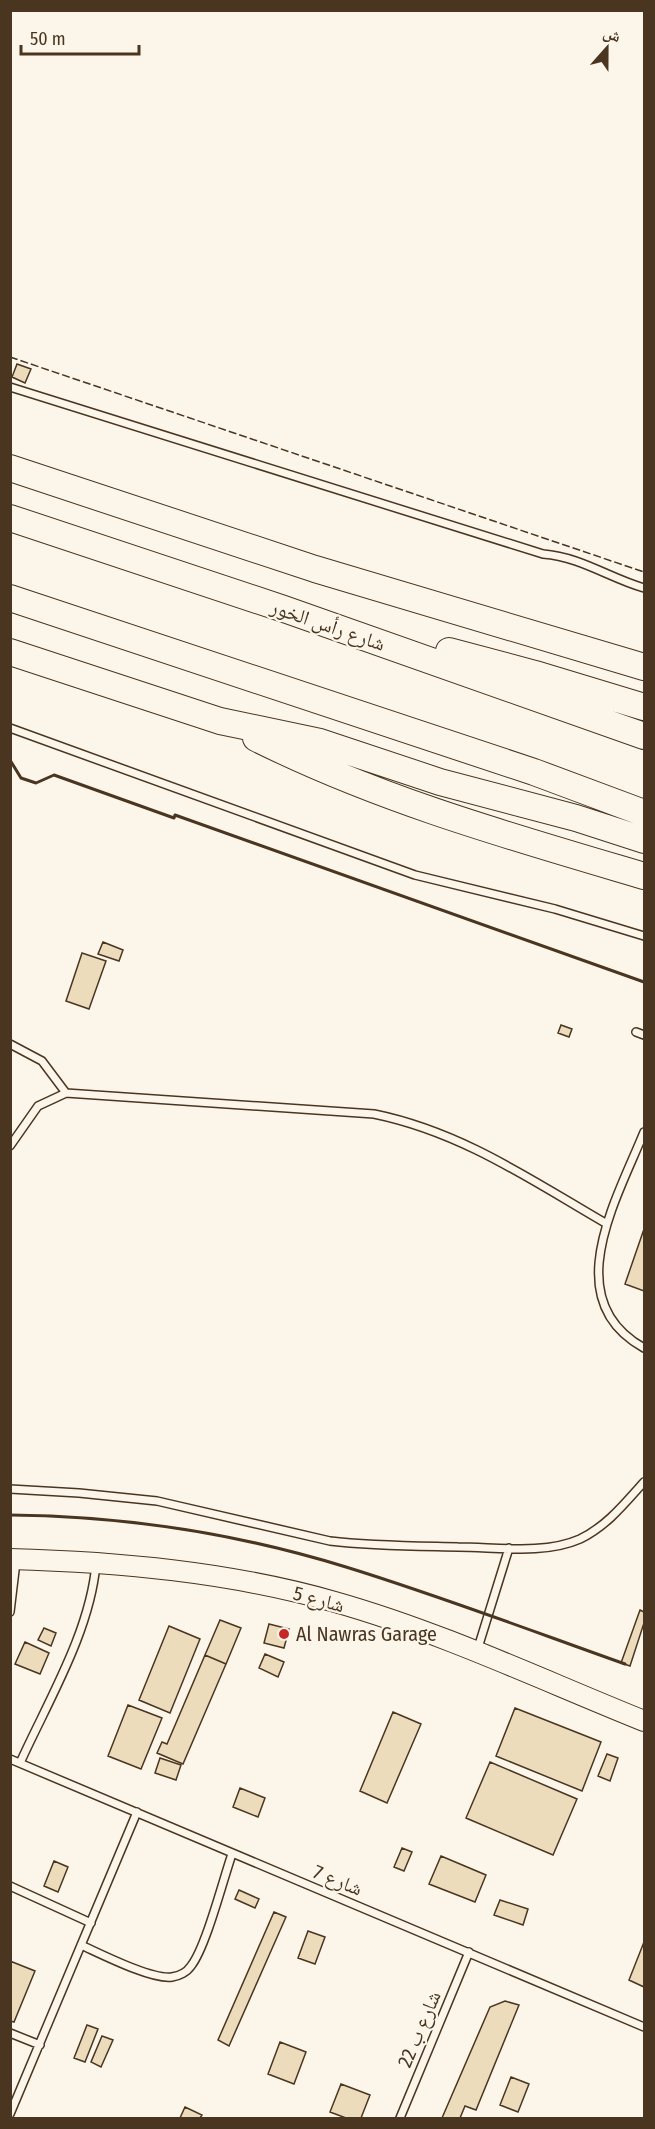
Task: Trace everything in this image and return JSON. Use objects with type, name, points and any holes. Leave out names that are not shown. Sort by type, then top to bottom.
[{"type":"highway","points":[[10,468],[315,569],[645,667]]},
{"type":"highway","name":"شارع رأس الخور","points":[[10,518],[284,609],[645,736]]},
{"type":"highway","points":[[10,598],[534,772],[645,813]]},
{"type":"highway","points":[[284,609],[535,674],[645,707]]},
{"type":"highway","points":[[10,652],[220,721],[320,742],[440,782],[576,818],[645,840]]},
{"type":"highway","points":[[220,721],[312,766],[442,816],[637,876]]},
{"type":"street","name":"شارع 5","points":[[13,1559],[96,1562],[266,1585],[334,1602],[401,1623],[645,1721]]},
{"type":"lane","points":[[10,387],[543,554],[579,560],[624,582],[645,588]]},
{"type":"lane","points":[[10,728],[415,875],[555,909],[645,936]]},
{"type":"lane","points":[[636,1032],[645,1035]]},
{"type":"lane","points":[[10,1044],[42,1061],[66,1093]]},
{"type":"lane","points":[[10,1146],[38,1106],[66,1093],[374,1114],[398,1119],[466,1143],[607,1224]]},
{"type":"lane","points":[[645,1132],[607,1224],[599,1266],[600,1293],[616,1324],[645,1348]]},
{"type":"lane","points":[[10,1489],[79,1492],[157,1501],[330,1541],[358,1545],[508,1548],[551,1547],[584,1537],[603,1525],[645,1482]]},
{"type":"lane","points":[[476,1653],[508,1548]]},
{"type":"lane","points":[[10,1612],[13,1559]]},
{"type":"lane","points":[[20,1763],[82,1626],[94,1584],[96,1562]]},
{"type":"lane","name":"شارع 7","points":[[10,1759],[645,2027]]},
{"type":"lane","points":[[10,2114],[137,1812]]},
{"type":"lane","points":[[81,1945],[155,1975],[172,1977],[180,1975],[192,1965],[200,1949],[232,1854]]},
{"type":"lane","points":[[10,1886],[91,1923]]},
{"type":"lane","name":"شارع ب 22","points":[[400,2118],[469,1952]]},
{"type":"lane","points":[[10,2033],[39,2045]]},
{"type":"building","points":[[17,364],[31,369],[25,383],[12,377]]},
{"type":"building","points":[[103,942],[123,950],[119,961],[98,954]]},
{"type":"building","points":[[82,953],[106,961],[89,1009],[66,1001]]},
{"type":"building","points":[[561,1025],[572,1029],[569,1037],[558,1033]]},
{"type":"building","points":[[644,1229],[644,1291],[625,1284]]},
{"type":"building","points":[[640,1610],[644,1612],[644,1623],[630,1666],[621,1663]]},
{"type":"building","points":[[220,1620],[241,1628],[226,1664],[205,1655]]},
{"type":"building","points":[[269,1624],[289,1629],[284,1648],[264,1643]]},
{"type":"building","points":[[169,1626],[200,1639],[170,1713],[139,1700]]},
{"type":"building","points":[[44,1628],[56,1633],[51,1646],[38,1640]]},
{"type":"building","points":[[25,1642],[49,1653],[40,1674],[15,1664]]},
{"type":"building","points":[[265,1654],[284,1662],[278,1677],[259,1668]]},
{"type":"building","points":[[205,1655],[226,1664],[183,1764],[157,1753],[162,1742],[167,1744]]},
{"type":"building","points":[[128,1705],[162,1718],[141,1769],[108,1756]]},
{"type":"building","points":[[515,1708],[601,1742],[582,1791],[496,1756]]},
{"type":"building","points":[[393,1712],[421,1724],[387,1803],[360,1791]]},
{"type":"building","points":[[607,1754],[618,1758],[610,1781],[598,1776]]},
{"type":"building","points":[[160,1758],[181,1765],[176,1780],[155,1773]]},
{"type":"building","points":[[490,1762],[577,1799],[553,1855],[466,1818]]},
{"type":"building","points":[[240,1788],[265,1798],[258,1817],[233,1807]]},
{"type":"building","points":[[402,1848],[412,1852],[404,1871],[394,1867]]},
{"type":"building","points":[[441,1856],[486,1875],[475,1902],[429,1884]]},
{"type":"building","points":[[54,1861],[68,1867],[58,1892],[44,1886]]},
{"type":"building","points":[[239,1890],[259,1899],[255,1908],[235,1899]]},
{"type":"building","points":[[500,1900],[528,1909],[523,1925],[494,1915]]},
{"type":"building","points":[[274,1912],[286,1917],[229,2046],[218,2040]]},
{"type":"building","points":[[308,1931],[325,1937],[315,1964],[298,1958]]},
{"type":"building","points":[[644,1942],[644,1987],[629,1980]]},
{"type":"building","points":[[10,1961],[35,1971],[14,2022],[10,2021]]},
{"type":"building","points":[[505,2001],[519,2005],[476,2110],[465,2106],[460,2118],[442,2118],[490,2007]]},
{"type":"building","points":[[87,2025],[98,2029],[85,2062],[74,2058]]},
{"type":"building","points":[[102,2036],[113,2040],[101,2067],[91,2062]]},
{"type":"building","points":[[280,2042],[306,2052],[294,2084],[268,2074]]},
{"type":"building","points":[[511,2077],[529,2084],[518,2112],[500,2105]]},
{"type":"building","points":[[341,2084],[370,2095],[361,2118],[346,2118],[330,2112]]},
{"type":"building","points":[[185,2107],[202,2115],[200,2118],[180,2118]]},
{"type":"fence","points":[[10,357],[644,572]]},
{"type":"wall","points":[[10,760],[21,778],[36,783],[54,775],[174,818],[175,815],[644,982]]},
{"type":"wall","points":[[10,1515],[138,1523],[264,1545],[381,1578],[625,1664]]},
{"type":"place","name":"Al Nawras Garage","points":[[284,1634]]}]
